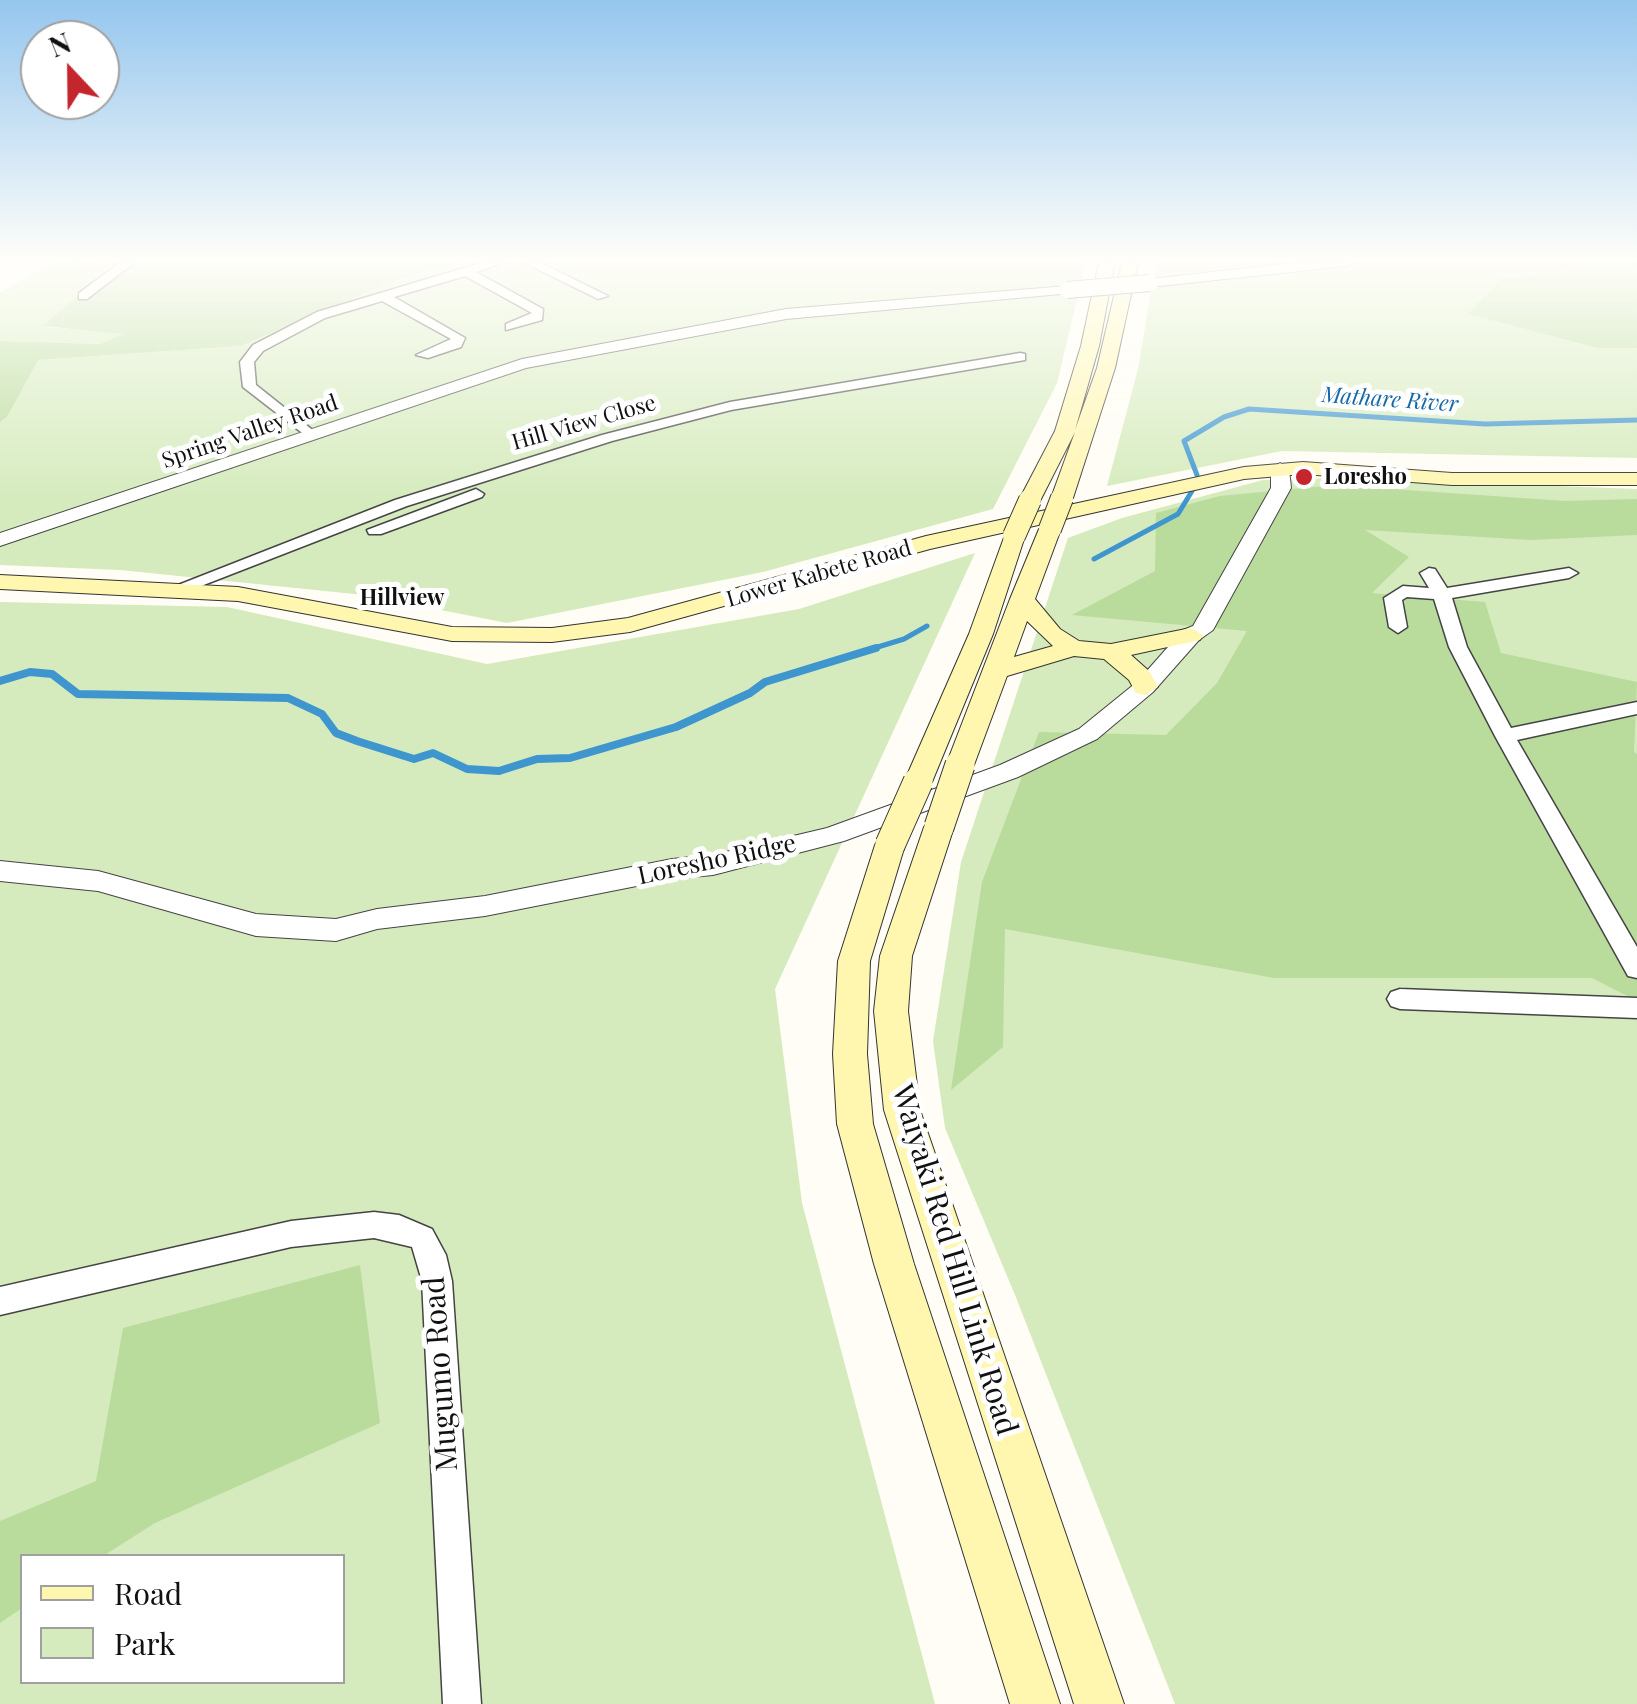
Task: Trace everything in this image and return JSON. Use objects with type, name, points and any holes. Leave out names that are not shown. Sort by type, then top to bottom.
[{"type":"main road","name":"Waiyaki Red Hill Link Road","points":[[1035,1704],[894,1264],[855,1124],[850,1054],[854,961],[890,845],[981,634],[1014,536],[1065,430],[1091,342]]},
{"type":"main road","name":"Waiyaki Red Hill Link Road","points":[[1099,1704],[902,1110],[891,1011],[896,956],[960,765],[1062,498],[1112,342]]},
{"type":"main road","name":"Lower Kabete Road","points":[[0,582],[177,589],[280,601],[452,634],[521,636],[580,632],[685,612],[926,543],[1234,475],[1280,469],[1476,479],[1637,479]]},
{"type":"main road","points":[[1022,599],[1051,634],[1073,648]]},
{"type":"main road","points":[[995,671],[1073,648],[1111,652],[1192,635]]},
{"type":"main road","points":[[1111,652],[1140,676],[1145,687]]},
{"type":"street","points":[[269,342],[247,362],[250,386],[310,436]]},
{"type":"street","points":[[423,355],[457,342]]},
{"type":"street","name":"Spring Valley Road","points":[[0,540],[522,364],[633,342]]},
{"type":"street","name":"Hill View Close","points":[[177,589],[474,478],[730,406],[1020,357]]},
{"type":"street","name":"Loresho Ridge","points":[[0,871],[98,881],[256,925],[336,930],[377,919],[485,906],[713,865],[834,836],[1009,771],[1088,734],[1145,687],[1192,635],[1202,630],[1281,488],[1280,469]]},
{"type":"street","points":[[375,530],[487,488],[474,478]]},
{"type":"street","points":[[1428,573],[1442,594],[1458,647],[1637,970]]},
{"type":"street","points":[[1398,627],[1393,598],[1397,594],[1442,594],[1568,573]]},
{"type":"street","points":[[1505,736],[1637,708]]},
{"type":"street","points":[[1400,998],[1637,1008]]},
{"type":"street","name":"Mugumo Road","points":[[0,1301],[234,1244],[291,1234],[374,1226],[398,1228],[422,1238],[432,1255],[437,1281],[462,1704]]},
{"type":"green space","points":[[0,342],[252,342],[241,346],[38,360],[7,417],[0,422]]},
{"type":"green space","points":[[17,342],[106,342],[100,344]]},
{"type":"green space","points":[[252,342],[1067,342],[1057,383],[993,509],[763,572],[507,623],[364,595],[120,570],[0,565],[0,422],[7,417],[37,360],[241,346]]},
{"type":"green space","points":[[1143,342],[1637,342],[1637,458],[1282,451],[1107,486]]},
{"type":"green space","points":[[1573,342],[1637,342],[1637,348],[1598,348]]},
{"type":"green space","points":[[1338,478],[1637,489],[1637,1704],[1175,1704],[1015,1295],[945,1128],[933,1041],[961,862],[1068,538],[1122,518],[1263,480]]},
{"type":"green space","points":[[1335,485],[1565,501],[1637,499],[1637,535],[1531,540],[1365,530],[1409,557],[1372,593],[1485,602],[1501,653],[1637,682],[1637,1001],[1592,978],[1274,978],[1005,929],[1003,1047],[951,1090],[982,882],[1039,732],[1166,735],[1217,683],[1247,631],[1072,615],[1155,571],[1156,513],[1220,496]]},
{"type":"green space","points":[[975,553],[775,989],[802,1203],[935,1704],[0,1704],[0,602],[227,607],[487,664],[799,609]]},
{"type":"green space","points":[[360,1265],[380,1423],[155,1523],[106,1554],[20,1554],[20,1609],[0,1623],[0,1521],[96,1481],[123,1328]]},
{"type":"waterway","name":"Mathare River","points":[[1197,475],[1184,441],[1224,417],[1249,409],[1485,424],[1637,420]]},
{"type":"waterway","points":[[1094,559],[1178,514],[1192,491]]},
{"type":"waterway","points":[[868,650],[904,639],[927,626]]},
{"type":"waterway","points":[[0,681],[30,672],[52,674],[78,694],[288,698],[322,714],[336,733],[357,741],[414,759],[433,753],[467,769],[499,771],[537,759],[570,758],[676,727],[750,693],[765,682],[876,648]]},
{"type":"place","name":"Loresho","points":[[1304,477]]},
{"type":"district","name":"Hillview","points":[[402,598]]}]
